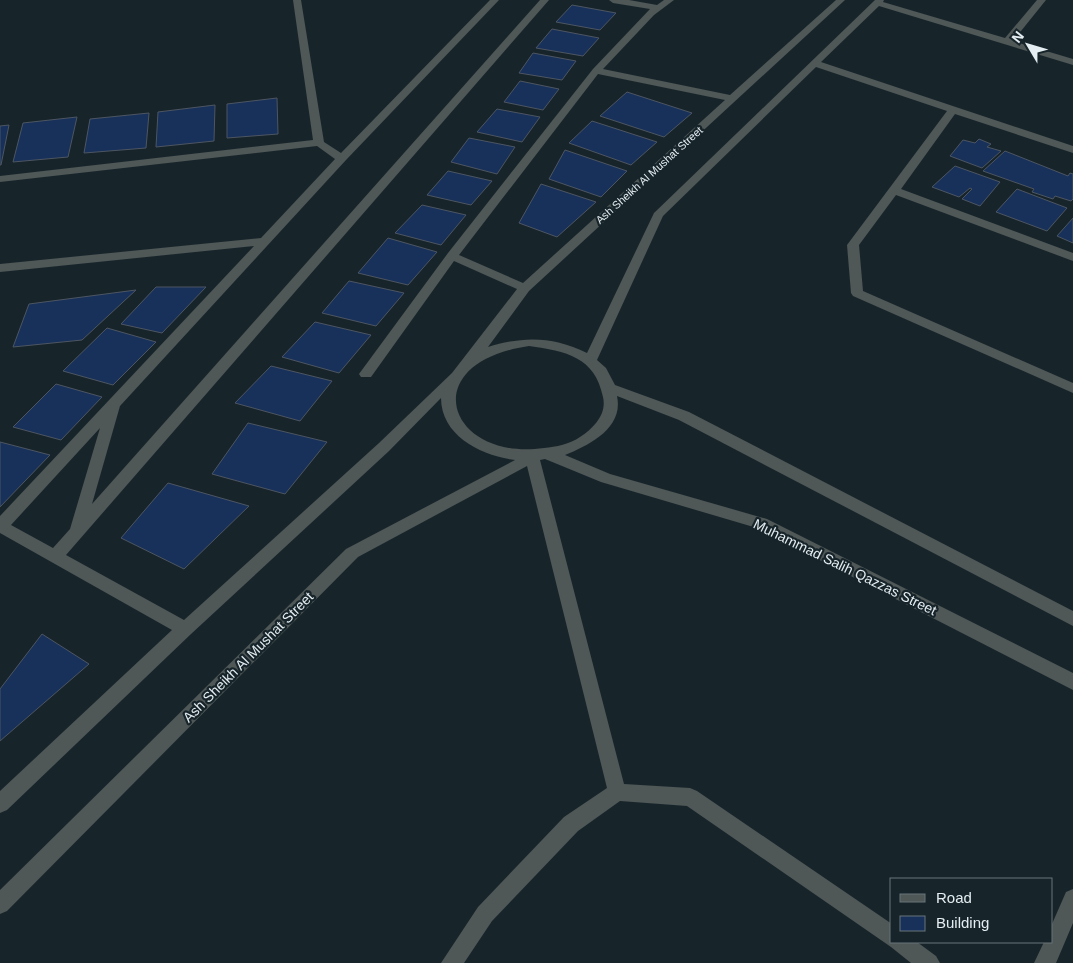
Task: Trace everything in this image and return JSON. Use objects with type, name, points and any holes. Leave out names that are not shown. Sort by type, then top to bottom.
[{"type":"street","points":[[297,0],[320,144]]},
{"type":"street","points":[[185,629],[0,526],[342,158],[495,0]]},
{"type":"street","points":[[55,556],[545,0]]},
{"type":"street","points":[[613,0],[659,8]]},
{"type":"street","points":[[366,374],[452,256],[596,71],[651,13],[670,0]]},
{"type":"street","name":"Ash Sheikh Al Mushat Street","points":[[469,362],[525,288],[841,0]]},
{"type":"street","points":[[1007,42],[1042,0]]},
{"type":"street","points":[[590,361],[658,215],[879,1],[1073,62]]},
{"type":"street","points":[[814,63],[1073,150]]},
{"type":"street","points":[[596,71],[733,99]]},
{"type":"street","points":[[953,110],[853,245],[857,293],[1073,388]]},
{"type":"street","points":[[0,179],[320,144],[342,158]]},
{"type":"street","points":[[894,190],[1073,257]]},
{"type":"street","points":[[0,268],[264,241]]},
{"type":"street","points":[[452,256],[525,288]]},
{"type":"street","points":[[0,804],[185,629],[384,447],[454,377],[469,362],[486,352],[500,347],[530,342],[552,344],[573,351],[590,361],[604,374],[611,389],[612,406],[605,422],[592,437],[574,448],[550,455],[532,457],[504,454],[479,445],[460,431],[450,414],[448,395],[454,377]]},
{"type":"street","points":[[611,389],[684,416],[1073,619]]},
{"type":"street","points":[[75,535],[114,403]]},
{"type":"street","name":"Muhammad Salih Qazzas Street","points":[[550,455],[606,478],[762,523],[1073,682]]},
{"type":"street","points":[[532,457],[617,792]]},
{"type":"street","name":"Ash Sheikh Al Mushat Street","points":[[0,904],[352,553],[532,457]]},
{"type":"street","points":[[452,963],[485,914],[571,824],[617,792],[690,797],[890,936]]},
{"type":"street","points":[[1044,963],[1073,899]]},
{"type":"street","points":[[899,943],[929,963]]},
{"type":"building","points":[[572,5],[616,13],[600,30],[556,22]]},
{"type":"building","points":[[552,29],[599,38],[583,56],[536,48]]},
{"type":"building","points":[[533,53],[576,61],[562,80],[519,73]]},
{"type":"building","points":[[520,81],[559,89],[543,110],[504,102]]},
{"type":"building","points":[[627,92],[692,113],[664,137],[600,116]]},
{"type":"building","points":[[277,98],[278,134],[227,138],[227,104]]},
{"type":"building","points":[[215,105],[214,141],[156,147],[158,112]]},
{"type":"building","points":[[497,109],[540,117],[522,142],[477,132]]},
{"type":"building","points":[[149,113],[146,148],[84,153],[90,119]]},
{"type":"building","points":[[77,117],[68,157],[13,162],[23,123]]},
{"type":"building","points":[[592,121],[657,142],[631,165],[569,143]]},
{"type":"building","points":[[9,125],[1,165],[0,165],[0,126]]},
{"type":"building","points":[[469,138],[515,147],[497,174],[451,162]]},
{"type":"building","points":[[979,139],[991,144],[987,147],[1001,151],[982,168],[950,156],[963,140],[975,143]]},
{"type":"building","points":[[565,150],[627,171],[601,197],[549,179]]},
{"type":"building","points":[[1005,151],[1068,176],[1070,173],[1073,174],[1073,199],[1071,201],[1055,196],[1053,199],[1032,192],[1034,189],[983,171]]},
{"type":"building","points":[[955,166],[1000,182],[980,206],[962,199],[972,189],[970,188],[959,197],[932,187]]},
{"type":"building","points":[[448,171],[492,181],[471,205],[427,195]]},
{"type":"building","points":[[541,184],[596,202],[557,237],[519,223]]},
{"type":"building","points":[[1017,189],[1067,208],[1047,231],[996,212]]},
{"type":"building","points":[[422,205],[466,215],[441,245],[395,233]]},
{"type":"building","points":[[1073,218],[1073,243],[1057,236]]},
{"type":"building","points":[[388,238],[437,252],[408,285],[358,273]]},
{"type":"building","points":[[349,281],[404,293],[376,326],[322,313]]},
{"type":"building","points":[[156,287],[206,287],[162,333],[121,324]]},
{"type":"building","points":[[136,290],[82,340],[13,347],[29,304]]},
{"type":"building","points":[[315,322],[371,335],[339,373],[282,357]]},
{"type":"building","points":[[107,328],[156,342],[113,385],[63,371]]},
{"type":"building","points":[[271,366],[332,381],[300,421],[235,403]]},
{"type":"building","points":[[56,384],[102,397],[61,440],[13,427]]},
{"type":"building","points":[[248,423],[327,442],[285,494],[212,474]]},
{"type":"building","points":[[0,442],[50,455],[0,507]]},
{"type":"building","points":[[168,483],[249,506],[184,569],[121,538]]},
{"type":"building","points":[[42,634],[89,664],[0,741],[0,689]]}]
